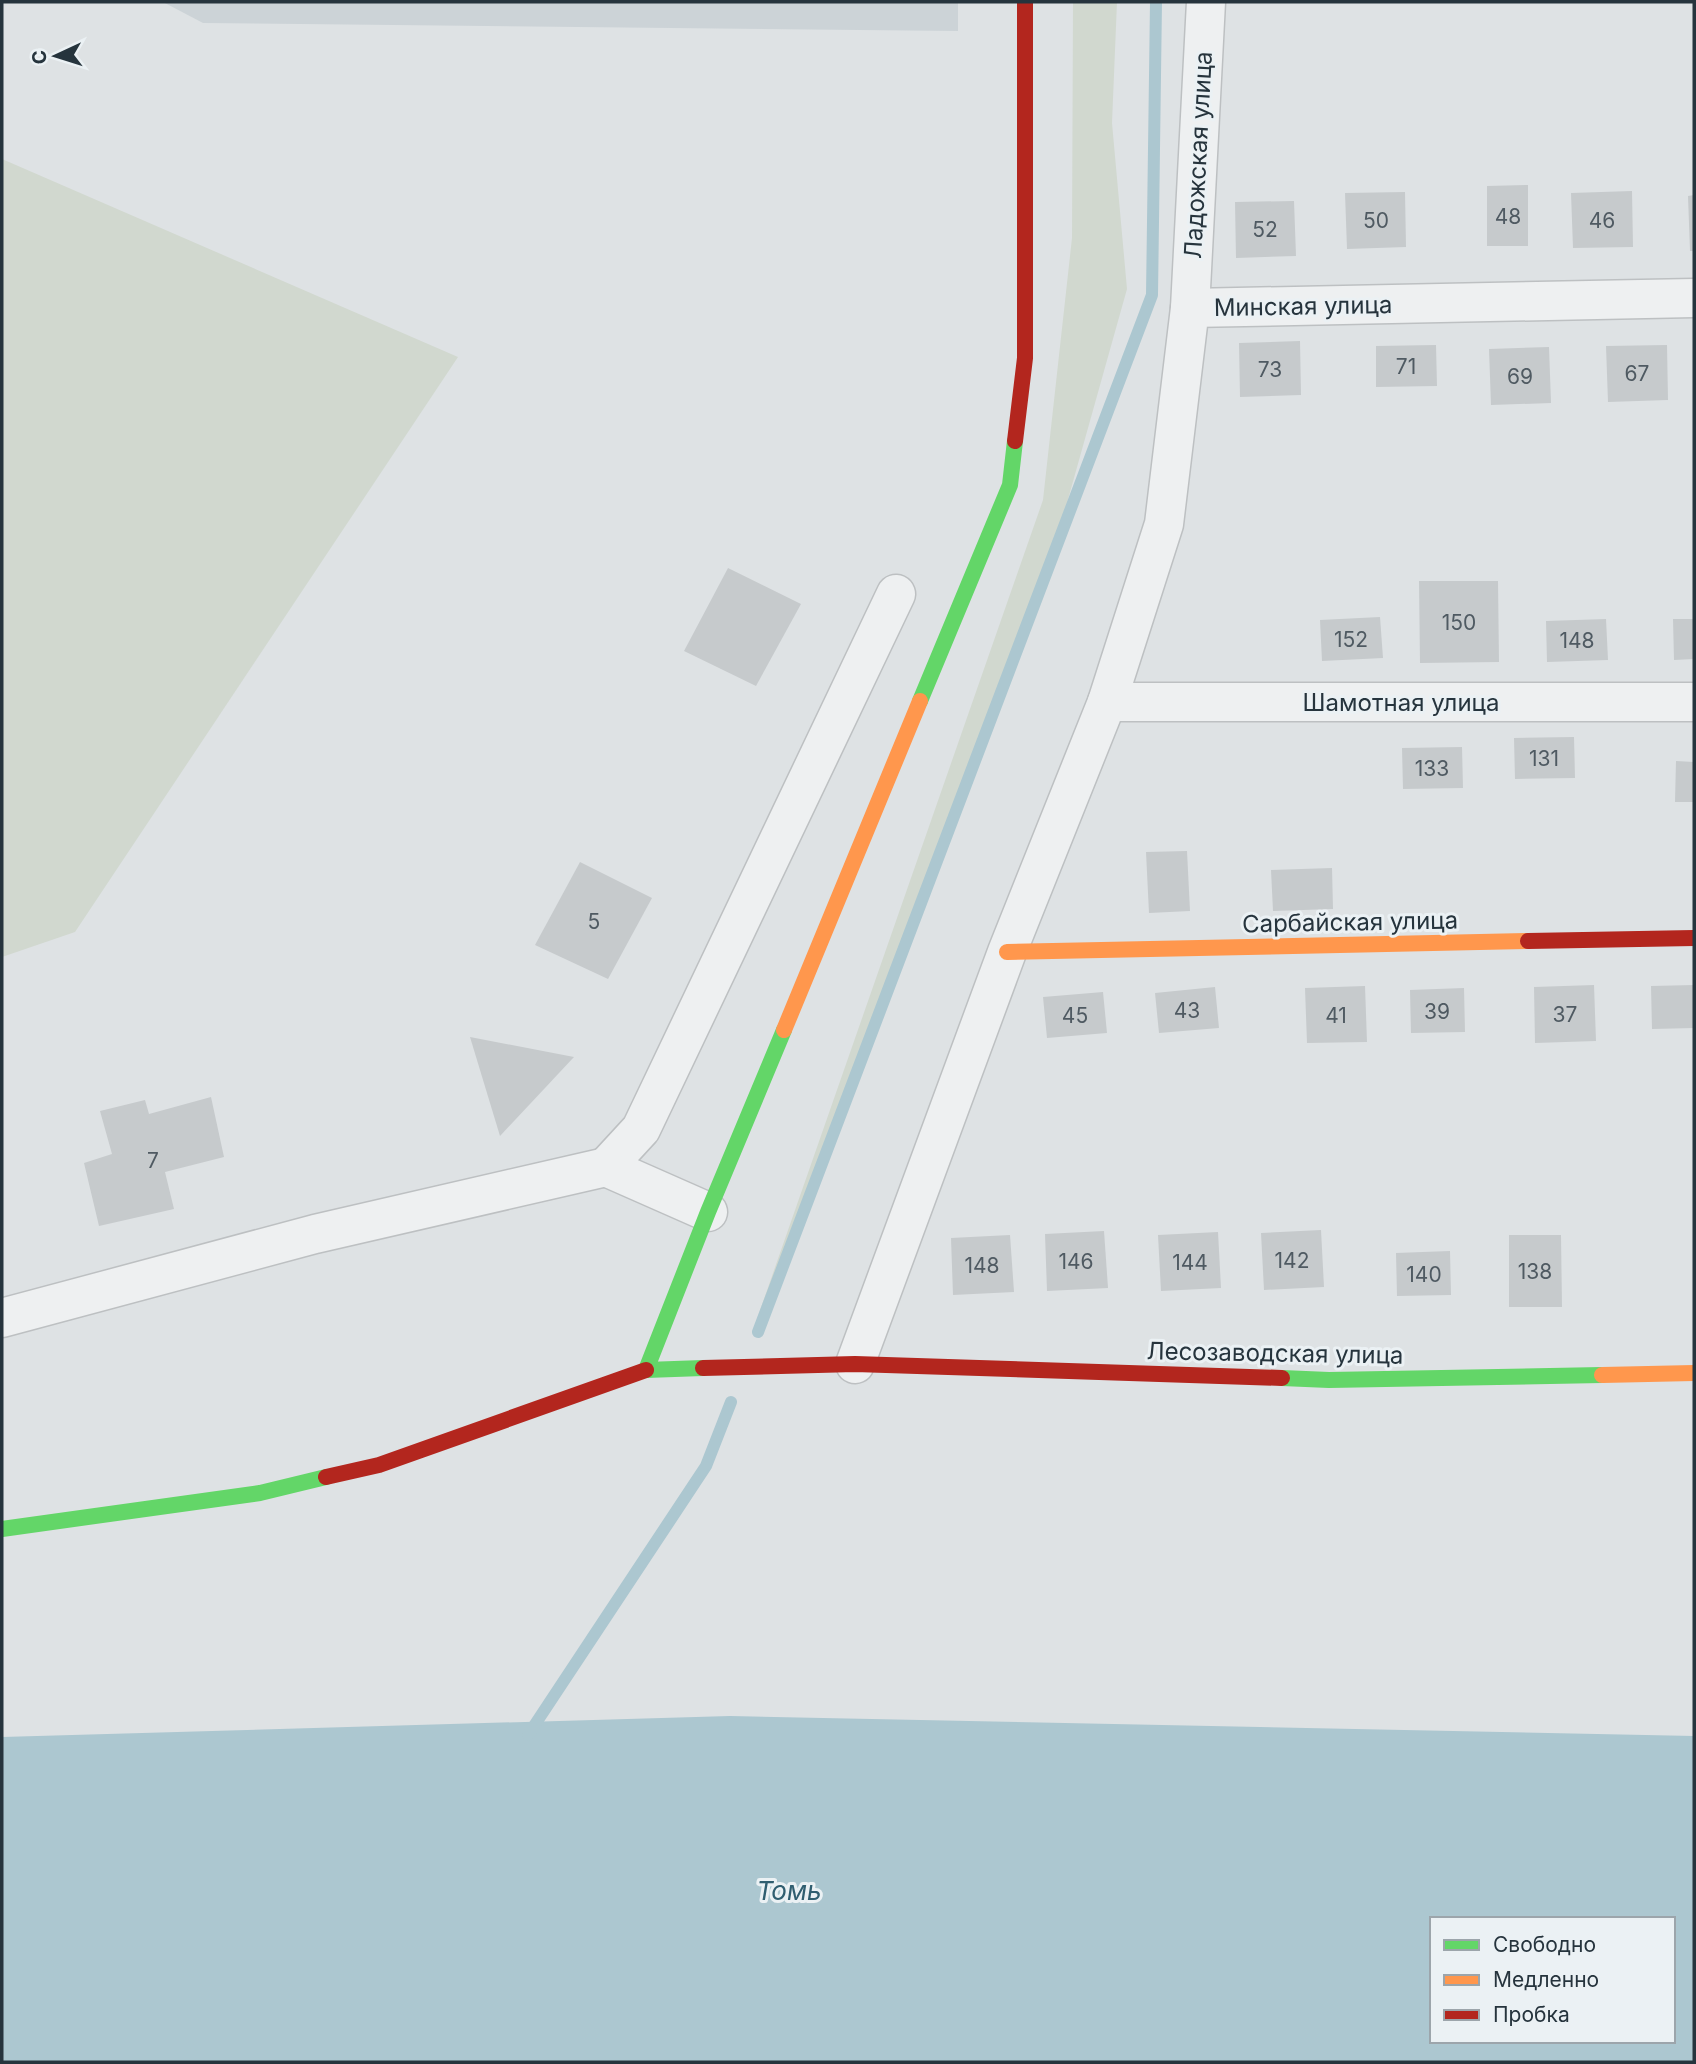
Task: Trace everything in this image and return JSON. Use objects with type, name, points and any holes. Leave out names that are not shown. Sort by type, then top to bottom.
[{"type":"street","points":[[646,1370],[708,1212],[1010,485],[1026,358],[1026,2]]},
{"type":"street","name":"Ладожская улица","points":[[1190,309],[1206,2]]},
{"type":"street","name":"Минская улица","points":[[855,1364],[1007,951],[1107,702],[1164,524],[1190,309],[1694,298]]},
{"type":"street","points":[[2,1318],[315,1234],[606,1167],[641,1129],[896,594]]},
{"type":"street","name":"Шамотная улица","points":[[1107,702],[1694,702]]},
{"type":"street","name":"Сарбайская улица","points":[[1007,951],[1694,938]]},
{"type":"street","points":[[606,1167],[708,1212]]},
{"type":"street","name":"Лесозаводская улица","points":[[2,1529],[260,1493],[379,1465],[646,1370],[855,1364],[1329,1380],[1694,1373]]},
{"type":"shaded area","points":[[163,2],[958,2],[958,31],[203,23]]},
{"type":"shaded area","points":[[1073,2],[1117,2],[1112,123],[1127,289],[1035,617],[757,1319],[1043,500],[1072,238]]},
{"type":"shaded area","points":[[2,159],[458,357],[75,932],[2,957]]},
{"type":"water","name":"Томь","points":[[730,1716],[1694,1736],[1694,2062],[2,2062],[2,1737]]},
{"type":"building","points":[[1528,185],[1528,246],[1487,246],[1487,186]]},
{"type":"building","points":[[1632,191],[1633,247],[1573,248],[1571,193]]},
{"type":"building","points":[[1405,192],[1406,247],[1347,249],[1345,193]]},
{"type":"building","points":[[1694,195],[1694,251],[1690,251],[1688,196]]},
{"type":"building","points":[[1294,201],[1296,256],[1236,258],[1235,202]]},
{"type":"building","points":[[1300,341],[1301,395],[1240,397],[1239,343]]},
{"type":"building","points":[[1436,345],[1437,386],[1376,387],[1376,346]]},
{"type":"building","points":[[1667,345],[1668,400],[1608,402],[1606,346]]},
{"type":"building","points":[[1549,347],[1551,403],[1491,405],[1489,349]]},
{"type":"building","points":[[728,568],[801,604],[756,686],[684,651]]},
{"type":"building","points":[[1419,581],[1498,581],[1499,662],[1420,663]]},
{"type":"building","points":[[1380,617],[1383,658],[1322,661],[1320,620]]},
{"type":"building","points":[[1606,619],[1608,660],[1547,662],[1546,621]]},
{"type":"building","points":[[1673,619],[1694,619],[1694,659],[1674,660]]},
{"type":"building","points":[[1574,737],[1575,778],[1515,779],[1514,738]]},
{"type":"building","points":[[1462,747],[1463,788],[1403,789],[1402,748]]},
{"type":"building","points":[[1676,761],[1694,762],[1694,802],[1675,802]]},
{"type":"building","points":[[1187,851],[1190,911],[1149,913],[1146,852]]},
{"type":"building","points":[[580,862],[652,898],[608,979],[535,945]]},
{"type":"building","points":[[1332,868],[1333,909],[1273,911],[1271,870]]},
{"type":"building","points":[[1594,985],[1596,1041],[1535,1043],[1534,987]]},
{"type":"building","points":[[1694,985],[1694,1028],[1652,1029],[1651,986]]},
{"type":"building","points":[[1365,986],[1367,1042],[1307,1043],[1305,988]]},
{"type":"building","points":[[1215,987],[1219,1028],[1159,1033],[1155,993]]},
{"type":"building","points":[[1464,988],[1465,1032],[1411,1033],[1410,990]]},
{"type":"building","points":[[1103,992],[1107,1033],[1047,1038],[1043,997]]},
{"type":"building","points":[[470,1037],[574,1057],[500,1136]]},
{"type":"building","points":[[211,1097],[224,1157],[165,1172],[174,1209],[99,1226],[84,1163],[112,1154],[100,1111],[145,1100],[149,1114]]},
{"type":"building","points":[[1321,1230],[1324,1287],[1264,1290],[1261,1233]]},
{"type":"building","points":[[1104,1231],[1108,1288],[1047,1291],[1045,1234]]},
{"type":"building","points":[[1218,1232],[1221,1288],[1161,1291],[1158,1235]]},
{"type":"building","points":[[1010,1235],[1014,1292],[953,1295],[951,1238]]},
{"type":"building","points":[[1509,1235],[1561,1235],[1562,1307],[1509,1307]]},
{"type":"building","points":[[1450,1251],[1451,1295],[1397,1296],[1396,1253]]},
{"type":"waterway","points":[[758,1332],[1152,295],[1156,2]]},
{"type":"waterway","points":[[528,1735],[706,1466],[731,1402]]},
{"type":"traffic: fast","points":[[920,701],[1010,485],[1015,441]]},
{"type":"traffic: fast","points":[[703,1368],[646,1370],[784,1030]]},
{"type":"traffic: fast","points":[[1282,1378],[1329,1380],[1602,1375]]},
{"type":"traffic: fast","points":[[2,1529],[260,1493],[326,1477]]},
{"type":"traffic: slow","points":[[784,1030],[920,701]]},
{"type":"traffic: slow","points":[[1007,952],[1528,941]]},
{"type":"traffic: slow","points":[[1602,1375],[1694,1373]]},
{"type":"traffic: jam","points":[[1015,441],[1025,358],[1025,2]]},
{"type":"traffic: jam","points":[[1528,941],[1694,938]]},
{"type":"traffic: jam","points":[[703,1368],[855,1364],[1282,1378]]},
{"type":"traffic: jam","points":[[326,1477],[379,1465],[646,1370]]}]
